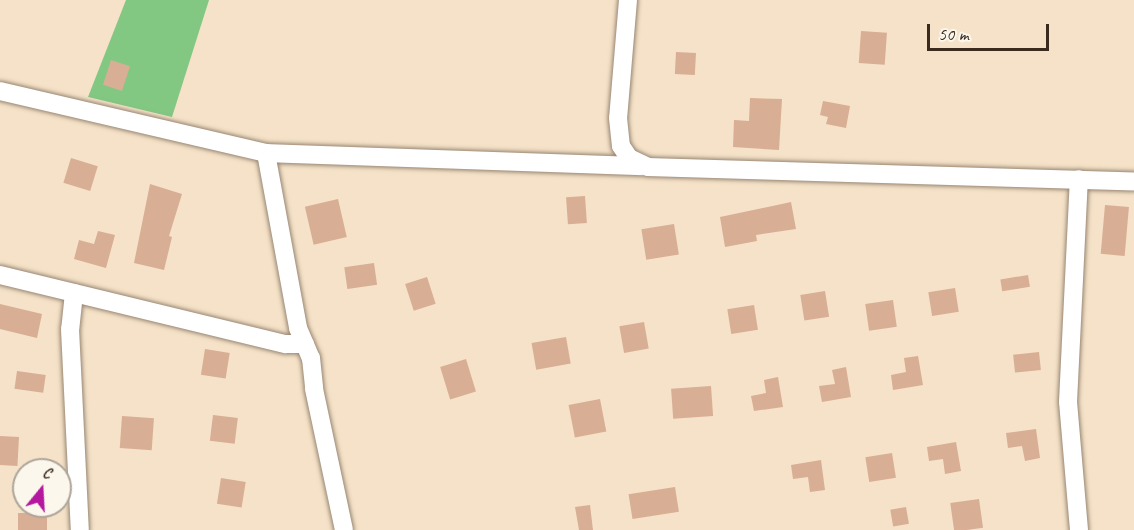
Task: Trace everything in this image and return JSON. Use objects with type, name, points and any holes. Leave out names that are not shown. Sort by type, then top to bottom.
[{"type":"street","points":[[627,0],[619,127],[621,146],[629,158],[648,167]]},
{"type":"street","points":[[0,91],[266,153],[1134,181]]},
{"type":"street","points":[[266,153],[298,328],[305,344],[344,530]]},
{"type":"street","points":[[1079,179],[1068,402],[1079,530]]},
{"type":"street","points":[[0,275],[286,344],[305,344]]},
{"type":"street","points":[[74,294],[70,328],[80,530]]},
{"type":"green space","points":[[126,0],[209,0],[172,117],[88,97]]},
{"type":"building","points":[[861,31],[887,33],[885,65],[859,63]]},
{"type":"building","points":[[676,52],[696,53],[695,75],[675,74]]},
{"type":"building","points":[[111,60],[130,66],[122,91],[103,85]]},
{"type":"building","points":[[750,98],[782,99],[779,150],[733,147],[734,120],[749,121]]},
{"type":"building","points":[[823,101],[850,106],[846,128],[826,124],[828,117],[820,115]]},
{"type":"building","points":[[71,158],[98,166],[90,191],[63,183]]},
{"type":"building","points":[[150,184],[182,194],[169,236],[172,237],[164,270],[134,263]]},
{"type":"building","points":[[585,196],[587,223],[568,224],[566,197]]},
{"type":"building","points":[[338,199],[347,237],[314,245],[305,207]]},
{"type":"building","points":[[791,202],[796,229],[756,235],[757,241],[725,247],[720,217]]},
{"type":"building","points":[[1105,205],[1129,207],[1125,256],[1101,254]]},
{"type":"building","points":[[674,224],[679,255],[646,260],[641,229]]},
{"type":"building","points":[[98,231],[115,235],[106,268],[74,259],[79,240],[94,244]]},
{"type":"building","points":[[374,263],[377,285],[347,289],[344,267]]},
{"type":"building","points":[[1028,275],[1030,287],[1002,291],[1000,279]]},
{"type":"building","points":[[427,277],[436,304],[414,311],[405,284]]},
{"type":"building","points":[[955,288],[959,312],[932,316],[928,292]]},
{"type":"building","points":[[825,291],[829,317],[804,321],[800,295]]},
{"type":"building","points":[[893,300],[897,327],[869,331],[865,304]]},
{"type":"building","points":[[0,304],[42,314],[37,338],[0,329]]},
{"type":"building","points":[[754,305],[758,330],[731,334],[727,309]]},
{"type":"building","points":[[644,322],[649,349],[624,353],[619,326]]},
{"type":"building","points":[[566,337],[571,364],[536,370],[532,343]]},
{"type":"building","points":[[205,349],[230,353],[226,379],[201,375]]},
{"type":"building","points":[[1039,352],[1041,370],[1015,373],[1013,355]]},
{"type":"building","points":[[918,356],[923,385],[893,390],[891,375],[906,372],[904,358]]},
{"type":"building","points":[[466,359],[476,392],[450,399],[440,367]]},
{"type":"building","points":[[846,367],[851,397],[822,402],[819,386],[835,384],[832,370]]},
{"type":"building","points":[[17,371],[46,375],[43,393],[14,389]]},
{"type":"building","points":[[778,377],[783,407],[754,411],[751,396],[766,393],[764,380]]},
{"type":"building","points":[[711,386],[713,416],[673,419],[671,389]]},
{"type":"building","points":[[600,399],[606,431],[575,437],[569,405]]},
{"type":"building","points":[[213,415],[238,418],[235,444],[210,441]]},
{"type":"building","points":[[122,416],[154,418],[152,450],[120,448]]},
{"type":"building","points":[[1036,429],[1040,458],[1025,461],[1022,446],[1008,448],[1006,433]]},
{"type":"building","points":[[0,436],[19,437],[18,458],[12,458],[12,466],[0,465]]},
{"type":"building","points":[[956,442],[961,471],[945,474],[943,459],[929,461],[927,447]]},
{"type":"building","points":[[892,453],[896,478],[869,482],[865,457]]},
{"type":"building","points":[[821,460],[825,490],[810,492],[808,477],[793,479],[791,465]]},
{"type":"building","points":[[221,478],[246,482],[242,508],[217,504]]},
{"type":"building","points":[[675,487],[679,512],[632,519],[629,494]]},
{"type":"building","points":[[979,499],[983,528],[954,530],[950,503]]},
{"type":"building","points":[[590,505],[593,530],[579,530],[575,507]]},
{"type":"building","points":[[906,507],[909,524],[893,527],[890,510]]},
{"type":"building","points":[[18,518],[47,518],[47,530],[18,530]]}]
